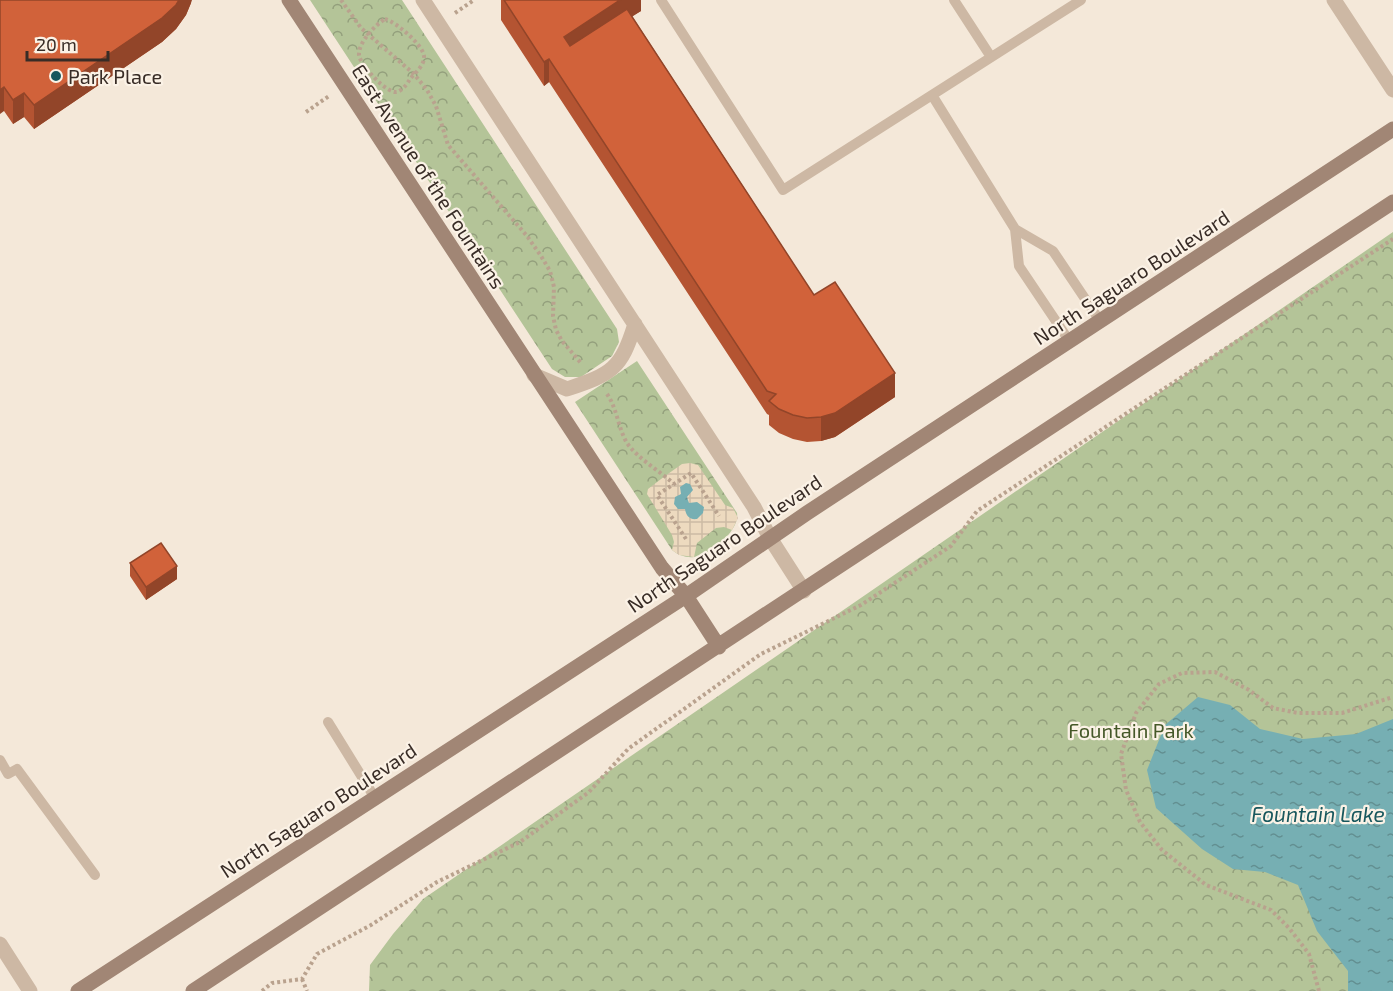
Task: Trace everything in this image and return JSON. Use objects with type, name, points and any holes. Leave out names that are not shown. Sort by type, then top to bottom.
[{"type":"main road","name":"East Avenue of the Fountains","points":[[289,0],[662,568],[686,596],[719,647]]},
{"type":"main road","name":"North Saguaro Boulevard","points":[[78,991],[686,596],[770,538],[1393,129]]},
{"type":"main road","points":[[193,991],[1393,202]]},
{"type":"street","points":[[423,0],[754,507],[770,538],[804,591]]},
{"type":"street","points":[[1334,0],[1393,90]]},
{"type":"street","points":[[534,375],[567,389],[596,379],[618,364],[627,348],[635,324]]},
{"type":"street","points":[[0,944],[30,991]]},
{"type":"lane","points":[[661,0],[783,190],[1081,0]]},
{"type":"lane","points":[[954,0],[991,57]]},
{"type":"lane","points":[[932,95],[1015,229],[1019,266],[1070,342]]},
{"type":"lane","points":[[1015,229],[1053,251],[1100,321]]},
{"type":"lane","points":[[328,722],[375,798]]},
{"type":"lane","points":[[0,760],[8,774],[17,769],[95,875]]},
{"type":"path","points":[[341,0],[361,28],[414,74],[428,90],[436,106],[448,145],[527,236],[550,271],[554,287],[553,316],[556,330],[562,341],[609,397],[627,442],[675,484]]},
{"type":"path","points":[[455,13],[474,0]]},
{"type":"path","points":[[385,19],[392,21],[422,48],[425,58],[401,90],[395,92],[387,90],[360,62],[361,45],[369,35],[385,19]]},
{"type":"path","points":[[414,41],[424,34]]},
{"type":"path","points":[[306,111],[329,96]]},
{"type":"path","points":[[302,979],[317,954],[371,925],[437,882],[520,842],[589,792],[628,749],[761,654],[861,605],[941,553],[951,546],[977,511],[1393,239]]},
{"type":"path","points":[[686,539],[657,495],[691,474],[719,516]]},
{"type":"path","points":[[1319,991],[1309,954],[1289,928],[1271,910],[1206,885],[1162,850],[1140,822],[1126,790],[1121,754],[1136,713],[1159,684],[1182,673],[1215,672],[1250,690],[1273,708],[1298,713],[1342,713],[1393,697]]},
{"type":"path","points":[[262,991],[272,983],[302,979]]},
{"type":"path","points":[[302,979],[307,991]]},
{"type":"green space","points":[[310,0],[402,0],[617,329],[619,342],[612,356],[581,377],[565,377],[552,369]]},
{"type":"green space","name":"Fountain Park","points":[[1393,232],[1393,991],[369,991],[370,965],[423,899]]},
{"type":"green space","points":[[637,361],[737,513],[734,527],[723,541],[701,555],[685,557],[672,550],[575,402]]},
{"type":"shaded area","points":[[682,464],[698,465],[725,505],[733,508],[738,518],[732,530],[724,527],[716,528],[697,543],[694,557],[679,555],[672,550],[674,542],[672,535],[647,494],[648,489],[665,476]]},
{"type":"water","points":[[686,483],[690,484],[693,490],[687,497],[689,503],[697,502],[704,507],[703,513],[697,519],[690,518],[685,509],[678,509],[674,504],[675,497],[681,494],[680,487]]},
{"type":"water","name":"Fountain Lake","points":[[1198,697],[1230,705],[1260,729],[1303,739],[1356,734],[1393,719],[1393,991],[1348,991],[1348,971],[1317,931],[1298,885],[1265,872],[1233,869],[1202,849],[1156,808],[1147,770],[1165,725]]},
{"type":"building","name":"Park Place","points":[[0,0],[179,0],[162,18],[34,105],[24,93],[13,100],[4,87],[0,90]]},
{"type":"building","points":[[504,0],[620,0],[564,37],[570,46],[627,9],[814,295],[835,282],[895,373],[835,413],[821,417],[807,418],[793,415],[779,409],[769,401],[776,394],[767,391],[549,59],[544,62]]},
{"type":"building","points":[[161,543],[177,566],[146,587],[130,563]]},
{"type":"place","name":"Park Place","points":[[56,76]]}]
